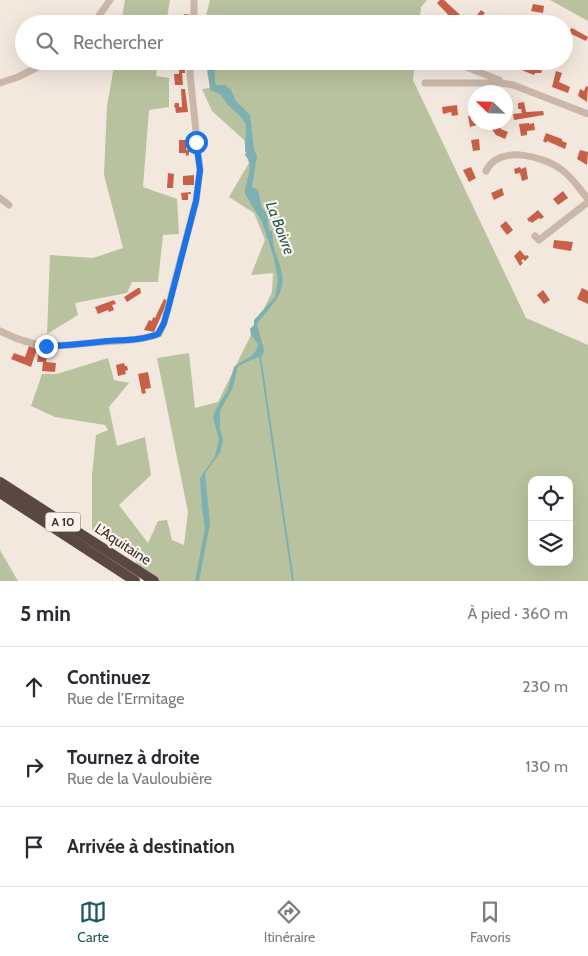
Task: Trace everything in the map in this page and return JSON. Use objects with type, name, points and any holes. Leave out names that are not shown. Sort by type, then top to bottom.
[{"type":"highway","name":"L'Aquitaine","points":[[0,482],[123,567],[135,581]]},
{"type":"highway","name":"L'Aquitaine","points":[[0,493],[123,567],[154,581]]},
{"type":"street","points":[[100,15],[110,0]]},
{"type":"street","points":[[194,0],[194,15]]},
{"type":"street","points":[[0,83],[33,70]]},
{"type":"street","points":[[0,331],[28,342],[46,346],[60,346],[151,337],[158,334],[162,329],[196,201],[200,170],[190,70]]},
{"type":"street","points":[[474,70],[588,114]]},
{"type":"street","points":[[425,83],[501,82],[513,85]]},
{"type":"street","points":[[486,171],[491,162],[516,154],[527,155],[561,169],[588,200],[539,240],[535,236]]},
{"type":"street","points":[[0,198],[9,205]]},
{"type":"green space","points":[[125,0],[170,0],[168,15],[122,15]]},
{"type":"green space","points":[[210,0],[427,0],[421,7],[420,15],[206,15]]},
{"type":"green space","points":[[550,0],[588,0],[588,21]]},
{"type":"green space","points":[[113,70],[157,70],[156,76],[169,78],[169,107],[149,110],[143,187],[177,199],[179,234],[163,235],[158,282],[132,282],[127,293],[75,303],[78,315],[47,334],[50,255],[93,258],[123,248],[104,175],[107,106]]},
{"type":"green space","points":[[207,70],[414,70],[413,80],[526,318],[588,345],[588,581],[144,581],[133,555],[92,530],[92,475],[96,435],[108,430],[105,425],[55,417],[31,406],[42,374],[57,374],[108,358],[114,380],[129,383],[109,407],[117,446],[145,437],[151,475],[119,505],[148,543],[158,521],[167,520],[172,540],[184,545],[188,512],[157,358],[189,353],[195,408],[218,402],[272,292],[273,273],[251,275],[265,240],[254,213],[229,197],[249,163],[244,140],[212,111],[202,89],[210,88]]},
{"type":"green space","points":[[0,550],[18,581],[0,581]]},
{"type":"water","points":[[208,70],[214,70],[217,85],[225,85],[231,90],[236,101],[250,115],[254,150],[257,156],[252,187],[258,190],[262,208],[267,213],[269,231],[272,231],[275,251],[281,268],[282,288],[275,301],[257,324],[264,350],[263,355],[238,366],[233,387],[220,411],[220,429],[223,440],[220,453],[205,473],[210,524],[199,581],[195,581],[205,528],[200,478],[215,456],[219,439],[213,418],[228,389],[234,367],[252,355],[257,349],[258,344],[251,335],[250,329],[254,325],[254,320],[275,297],[278,280],[274,258],[262,222],[245,194],[250,169],[250,164],[245,155],[246,125],[220,94],[210,90]]},
{"type":"building","points":[[440,0],[444,0],[460,15],[448,15],[437,3]]},
{"type":"building","points":[[533,4],[544,6],[543,13],[531,11]]},
{"type":"building","points":[[481,10],[485,13],[483,15],[477,15]]},
{"type":"building","points":[[573,29],[588,37],[586,41],[573,35]]},
{"type":"building","points":[[179,70],[185,70],[185,73],[182,73],[183,85],[175,85],[174,74],[179,74]]},
{"type":"building","points":[[522,70],[542,70],[541,73],[535,73],[534,75]]},
{"type":"building","points":[[556,71],[562,73],[559,82],[570,87],[568,93],[552,87]]},
{"type":"building","points":[[586,86],[588,87],[587,102],[578,96],[580,89],[584,91]]},
{"type":"building","points":[[181,89],[185,89],[188,112],[176,113],[175,103],[179,103],[179,107],[182,107]]},
{"type":"building","points":[[524,102],[526,112],[543,111],[544,115],[514,120],[513,114],[522,113],[521,109],[518,109],[518,103]]},
{"type":"building","points":[[457,105],[458,115],[452,116],[451,112],[443,114],[442,107]]},
{"type":"building","points":[[534,123],[535,130],[527,131],[527,135],[521,136],[519,124]]},
{"type":"building","points":[[492,130],[508,132],[505,139],[496,135]]},
{"type":"building","points":[[546,133],[567,143],[565,149],[543,141]]},
{"type":"building","points":[[479,139],[480,150],[473,151],[471,140]]},
{"type":"building","points":[[179,140],[186,140],[186,150],[189,150],[189,155],[186,156],[186,153],[179,153]]},
{"type":"building","points":[[580,150],[588,152],[587,165],[577,159]]},
{"type":"building","points":[[471,167],[476,178],[469,182],[463,170]]},
{"type":"building","points":[[520,167],[521,169],[526,167],[528,179],[522,181],[520,173],[515,174],[514,169]]},
{"type":"building","points":[[168,173],[174,174],[173,188],[167,188]]},
{"type":"building","points":[[194,175],[194,185],[183,185],[183,176]]},
{"type":"building","points":[[502,188],[504,195],[494,200],[491,193]]},
{"type":"building","points":[[563,191],[568,198],[558,205],[553,199]]},
{"type":"building","points":[[191,192],[191,194],[188,194],[188,200],[182,200],[181,193]]},
{"type":"building","points":[[538,210],[544,217],[532,223],[529,222],[527,219]]},
{"type":"building","points":[[506,221],[513,230],[507,235],[500,226]]},
{"type":"building","points":[[554,240],[573,242],[571,251],[553,248]]},
{"type":"building","points":[[520,250],[525,256],[529,257],[525,261],[523,259],[521,261],[523,263],[520,266],[514,256]]},
{"type":"building","points":[[140,288],[141,293],[127,302],[124,297]]},
{"type":"building","points":[[582,288],[588,291],[588,304],[577,299]]},
{"type":"building","points":[[543,290],[550,300],[544,304],[537,295]]},
{"type":"building","points":[[164,299],[167,300],[166,305],[154,332],[144,330],[149,320],[152,321],[153,317],[155,318]]},
{"type":"building","points":[[114,300],[116,304],[112,305],[114,310],[98,314],[95,307]]},
{"type":"building","points":[[29,346],[37,349],[31,367],[11,359],[14,353],[25,357]]},
{"type":"building","points":[[39,349],[47,349],[46,362],[56,363],[55,372],[42,371],[43,362],[37,362]]},
{"type":"building","points":[[124,363],[128,370],[125,371],[126,374],[118,376],[116,365]]},
{"type":"building","points":[[148,372],[151,388],[145,389],[146,393],[142,394],[138,374]]},
{"type":"waterway","name":"La Boivre","points":[[260,356],[293,581]]},
{"type":"route","points":[[46,346],[151,337],[158,334],[162,329],[196,201],[200,170],[196,142]]}]
